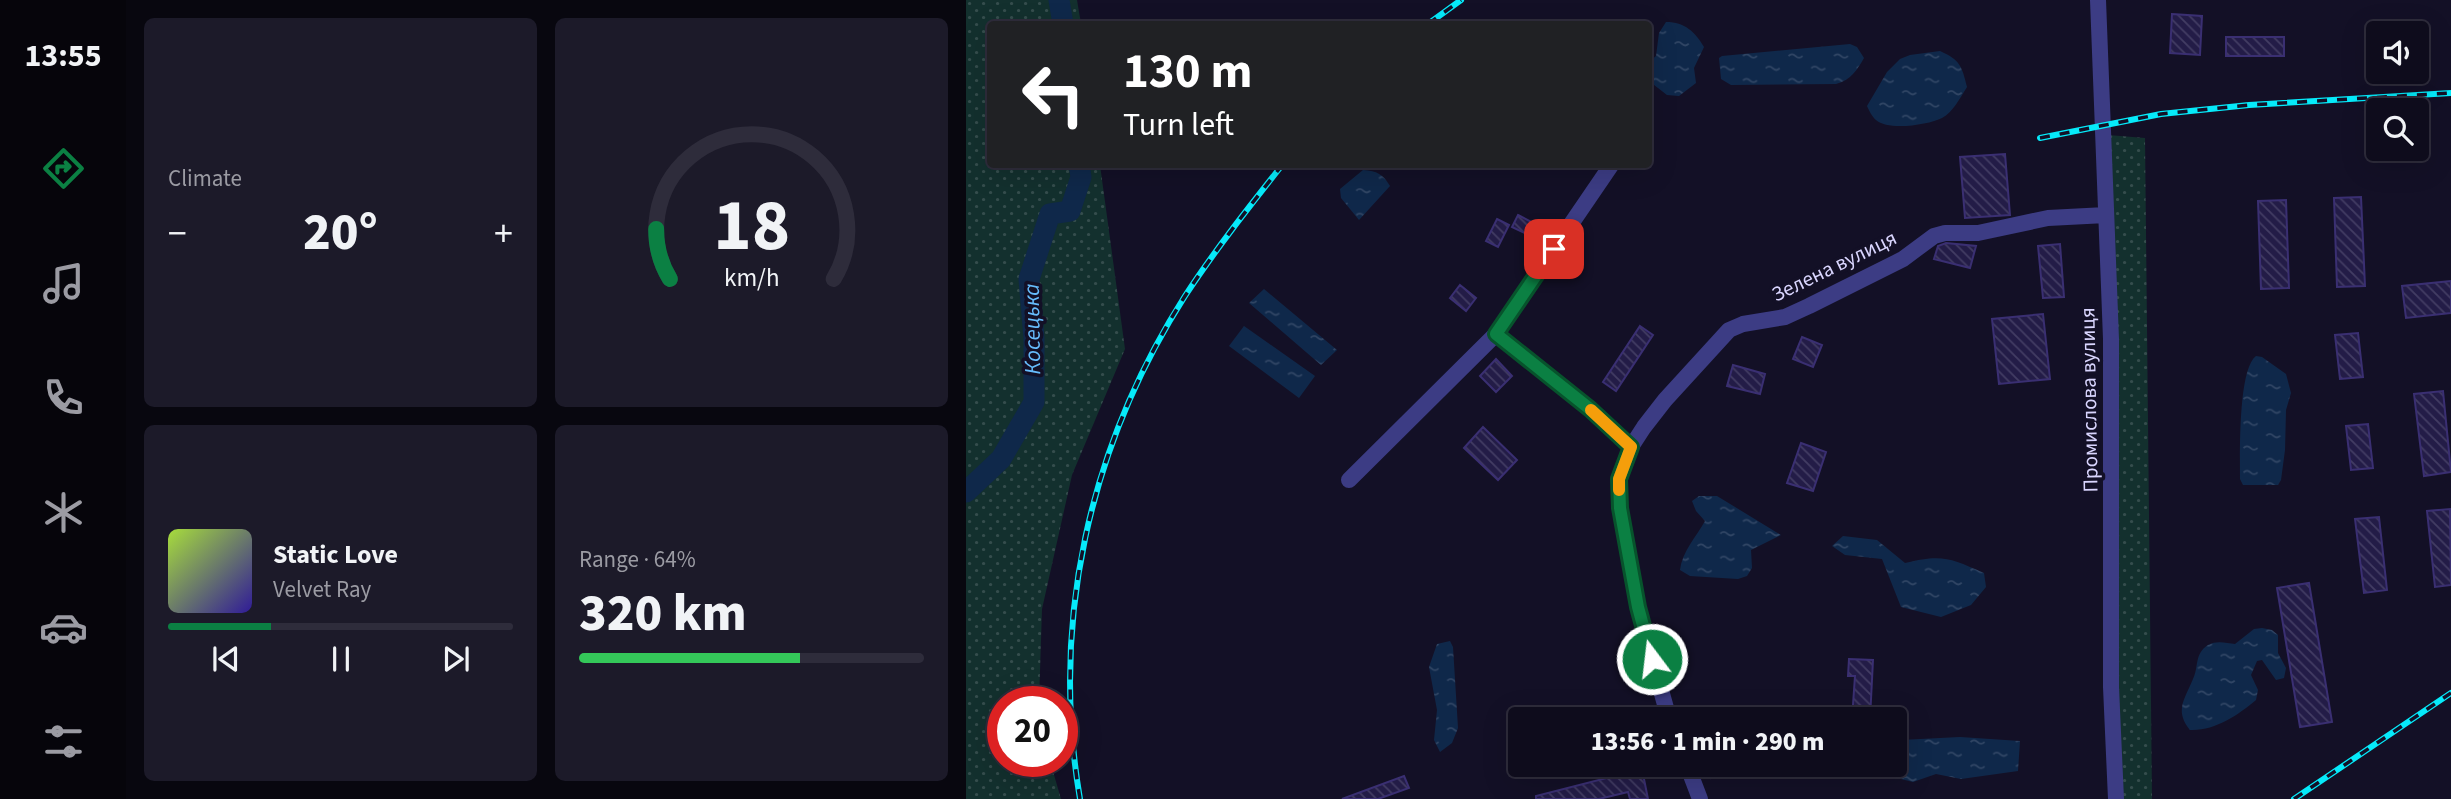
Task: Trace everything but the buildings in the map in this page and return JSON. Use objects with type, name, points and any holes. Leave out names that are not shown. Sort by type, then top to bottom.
[{"type":"street","name":"Промислова вулиця","points":[[2098,0],[2111,339],[2111,687],[2116,799]]},
{"type":"street","points":[[1349,480],[1496,334],[1609,168]]},
{"type":"street","name":"Зелена вулиця","points":[[1665,707],[1638,607],[1620,508],[1619,479],[1631,447],[1665,400],[1729,330],[1743,324],[1785,317],[1809,306],[1903,259],[1934,236],[1945,233],[1978,233],[2048,218],[2106,215]]},
{"type":"street","points":[[1496,334],[1590,409],[1631,447]]},
{"type":"street","points":[[1692,777],[1700,799]]},
{"type":"green space","points":[[966,0],[1077,0],[1080,21],[987,21],[987,168],[1100,168],[1125,349],[1072,475],[1042,609],[1040,686],[987,686],[987,777],[1055,777],[1061,799],[966,799]]},
{"type":"green space","points":[[2108,135],[2145,138],[2152,799],[2120,799]]},
{"type":"water","points":[[1666,22],[1679,24],[1689,29],[1704,47],[1694,68],[1696,83],[1679,96],[1667,95],[1652,83],[1652,59],[1656,56],[1659,33]]},
{"type":"water","points":[[1850,44],[1857,47],[1864,58],[1850,77],[1836,84],[1731,85],[1721,79],[1719,58],[1722,56]]},
{"type":"water","points":[[1940,51],[1959,64],[1967,87],[1950,112],[1936,121],[1908,126],[1889,125],[1875,119],[1867,106],[1887,72],[1900,59],[1910,55]]},
{"type":"water","points":[[1363,170],[1379,174],[1390,186],[1359,220],[1341,198],[1340,189]]},
{"type":"water","points":[[1264,289],[1337,350],[1321,365],[1249,303]]},
{"type":"water","points":[[1244,326],[1315,376],[1299,398],[1229,346]]},
{"type":"water","points":[[2256,356],[2262,357],[2286,374],[2291,393],[2286,410],[2285,450],[2278,485],[2243,485],[2240,479],[2243,394],[2250,364]]},
{"type":"water","points":[[1699,496],[1717,496],[1781,535],[1751,550],[1752,568],[1747,576],[1738,579],[1690,576],[1680,570],[1686,551],[1705,521],[1692,501]]},
{"type":"water","points":[[1843,536],[1877,540],[1905,563],[1937,558],[1963,564],[1984,573],[1986,587],[1971,605],[1941,617],[1901,607],[1882,559],[1845,555],[1832,546]]},
{"type":"water","points":[[2254,629],[2272,630],[2278,635],[2278,653],[2286,668],[2284,678],[2276,680],[2262,660],[2257,661],[2251,675],[2258,690],[2256,700],[2217,725],[2190,730],[2185,723],[2182,704],[2201,652],[2208,645],[2215,643],[2235,644]]},
{"type":"water","points":[[1450,641],[1453,647],[1458,728],[1452,743],[1440,752],[1434,740],[1437,710],[1429,667],[1437,644]]},
{"type":"water","points":[[1960,737],[2020,741],[2018,771],[1961,779],[1936,774],[1913,782],[1893,777],[1907,777],[1907,740]]},
{"type":"waterway","name":"Косецька","points":[[1059,0],[1062,21]]},
{"type":"waterway","name":"Косецька","points":[[966,492],[1001,459],[1034,402],[1034,338],[1029,279],[1050,214],[1070,211],[1081,177],[1080,168]]},
{"type":"railway","points":[[1432,21],[1461,0]]},
{"type":"railway","points":[[2040,138],[2161,114],[2249,105],[2451,93]]},
{"type":"railway","points":[[1080,799],[1072,733],[1070,667],[1075,602],[1085,538],[1102,475],[1124,413],[1152,354],[1185,296],[1220,245],[1280,168]]},
{"type":"railway","points":[[2294,799],[2451,693]]},
{"type":"slow traffic","points":[[1591,410],[1631,447],[1619,479],[1619,490]]},
{"type":"route","points":[[1554,249],[1496,334],[1590,409],[1631,447],[1619,479],[1620,508],[1638,607],[1652,659]]}]
